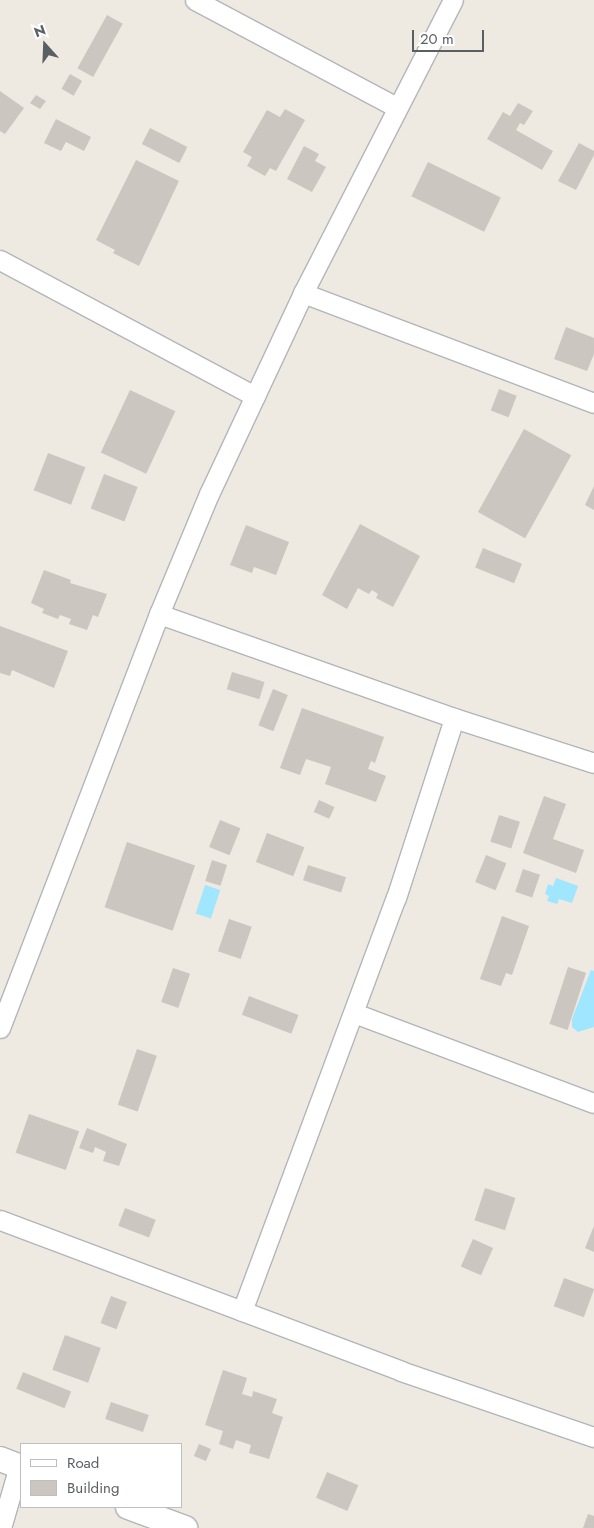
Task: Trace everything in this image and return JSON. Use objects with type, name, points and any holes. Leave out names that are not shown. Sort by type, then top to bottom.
[{"type":"street","points":[[194,0],[396,107]]},
{"type":"street","points":[[0,1028],[159,614],[255,396],[303,293],[396,107],[453,0]]},
{"type":"street","points":[[0,260],[255,396]]},
{"type":"street","points":[[303,293],[594,403]]},
{"type":"street","points":[[159,614],[454,718],[594,763]]},
{"type":"street","points":[[242,1311],[354,1013],[428,806],[454,718]]},
{"type":"street","points":[[354,1013],[594,1103]]},
{"type":"street","points":[[0,1220],[401,1371],[594,1437]]},
{"type":"street","points":[[1,1528],[13,1464]]},
{"type":"street","points":[[131,1508],[185,1528]]},
{"type":"water","points":[[556,878],[578,886],[572,903],[559,899],[557,904],[547,901],[549,896],[545,894],[548,884],[553,886]]},
{"type":"water","points":[[205,885],[220,890],[211,918],[196,914]]},
{"type":"water","points":[[591,970],[594,971],[594,1027],[578,1032],[572,1027],[572,1019]]},
{"type":"building","points":[[107,15],[123,24],[93,77],[77,68]]},
{"type":"building","points":[[70,74],[82,81],[74,96],[62,89]]},
{"type":"building","points":[[0,91],[24,108],[5,134],[0,131]]},
{"type":"building","points":[[36,95],[46,101],[40,109],[30,103]]},
{"type":"building","points":[[518,103],[533,111],[524,125],[520,123],[516,130],[553,151],[542,170],[487,139],[503,112],[510,116]]},
{"type":"building","points":[[285,109],[305,120],[276,171],[270,168],[265,176],[247,166],[252,157],[243,152],[267,110],[280,117]]},
{"type":"building","points":[[56,119],[91,137],[84,151],[66,142],[61,151],[44,143]]},
{"type":"building","points":[[150,128],[187,147],[179,163],[142,144]]},
{"type":"building","points":[[579,143],[594,151],[594,155],[576,190],[558,181]]},
{"type":"building","points":[[304,146],[319,154],[315,161],[326,167],[312,192],[287,179]]},
{"type":"building","points":[[136,160],[179,181],[139,266],[113,253],[115,250],[96,240]]},
{"type":"building","points":[[428,162],[501,198],[484,232],[411,196]]},
{"type":"building","points":[[566,327],[594,338],[594,354],[587,371],[554,359]]},
{"type":"building","points":[[499,389],[517,396],[508,417],[491,410]]},
{"type":"building","points":[[130,390],[175,411],[146,474],[101,453]]},
{"type":"building","points":[[524,429],[571,455],[525,538],[478,512]]},
{"type":"building","points":[[48,453],[85,467],[71,505],[34,490]]},
{"type":"building","points":[[104,474],[138,487],[124,521],[91,509]]},
{"type":"building","points":[[594,486],[594,510],[585,505]]},
{"type":"building","points":[[360,524],[420,556],[393,607],[376,598],[378,594],[372,590],[369,594],[358,588],[347,609],[322,595]]},
{"type":"building","points":[[246,525],[289,542],[276,575],[254,567],[252,573],[230,565]]},
{"type":"building","points":[[483,548],[522,564],[514,583],[475,567]]},
{"type":"building","points":[[44,570],[71,580],[70,583],[107,594],[98,617],[93,615],[87,630],[69,624],[71,619],[60,615],[58,619],[42,613],[44,609],[31,603]]},
{"type":"building","points":[[0,626],[68,651],[54,688],[12,670],[10,676],[0,673]]},
{"type":"building","points":[[232,672],[265,682],[259,699],[227,689]]},
{"type":"building","points":[[273,689],[288,695],[273,731],[258,725]]},
{"type":"building","points":[[302,708],[384,737],[375,763],[371,761],[368,769],[386,776],[376,802],[325,784],[331,767],[306,759],[300,775],[280,768]]},
{"type":"building","points":[[544,796],[566,804],[553,839],[584,850],[576,873],[523,853]]},
{"type":"building","points":[[319,800],[335,807],[329,819],[314,812]]},
{"type":"building","points":[[499,815],[520,822],[511,848],[490,842]]},
{"type":"building","points":[[220,820],[240,828],[230,855],[209,847]]},
{"type":"building","points":[[267,833],[304,847],[293,876],[256,862]]},
{"type":"building","points":[[127,842],[195,865],[173,931],[105,907]]},
{"type":"building","points":[[486,855],[506,863],[496,890],[475,882]]},
{"type":"building","points":[[212,860],[227,865],[220,886],[205,881]]},
{"type":"building","points":[[308,865],[346,877],[341,893],[303,880]]},
{"type":"building","points":[[523,869],[540,875],[532,898],[515,892]]},
{"type":"building","points":[[502,916],[529,926],[512,975],[506,973],[501,986],[480,979]]},
{"type":"building","points":[[229,919],[252,927],[241,959],[218,951]]},
{"type":"building","points":[[568,967],[586,973],[568,1030],[549,1024]]},
{"type":"building","points":[[173,968],[190,974],[178,1008],[161,1002]]},
{"type":"building","points":[[249,996],[298,1015],[291,1034],[242,1015]]},
{"type":"building","points":[[137,1049],[157,1056],[138,1112],[118,1105]]},
{"type":"building","points":[[29,1114],[79,1131],[66,1170],[16,1153]]},
{"type":"building","points":[[87,1128],[127,1144],[119,1166],[103,1161],[106,1152],[95,1147],[93,1153],[79,1148]]},
{"type":"building","points":[[485,1188],[515,1198],[505,1230],[474,1220]]},
{"type":"building","points":[[125,1208],[156,1220],[149,1238],[118,1226]]},
{"type":"building","points":[[594,1226],[594,1252],[585,1248]]},
{"type":"building","points":[[473,1239],[493,1248],[481,1275],[461,1266]]},
{"type":"building","points":[[564,1278],[594,1289],[584,1317],[554,1306]]},
{"type":"building","points":[[111,1296],[127,1302],[116,1329],[101,1323]]},
{"type":"building","points":[[65,1335],[101,1348],[88,1383],[52,1370]]},
{"type":"building","points":[[223,1370],[247,1378],[242,1394],[252,1397],[253,1391],[277,1399],[272,1413],[283,1417],[269,1459],[249,1453],[251,1445],[236,1440],[233,1449],[219,1444],[223,1431],[205,1425]]},
{"type":"building","points":[[23,1372],[71,1391],[64,1408],[16,1389]]},
{"type":"building","points":[[111,1402],[149,1415],[143,1432],[105,1419]]},
{"type":"building","points":[[199,1444],[211,1449],[206,1461],[194,1456]]},
{"type":"building","points":[[327,1472],[358,1485],[347,1511],[316,1498]]},
{"type":"building","points":[[588,1514],[594,1516],[594,1528],[583,1528]]}]
